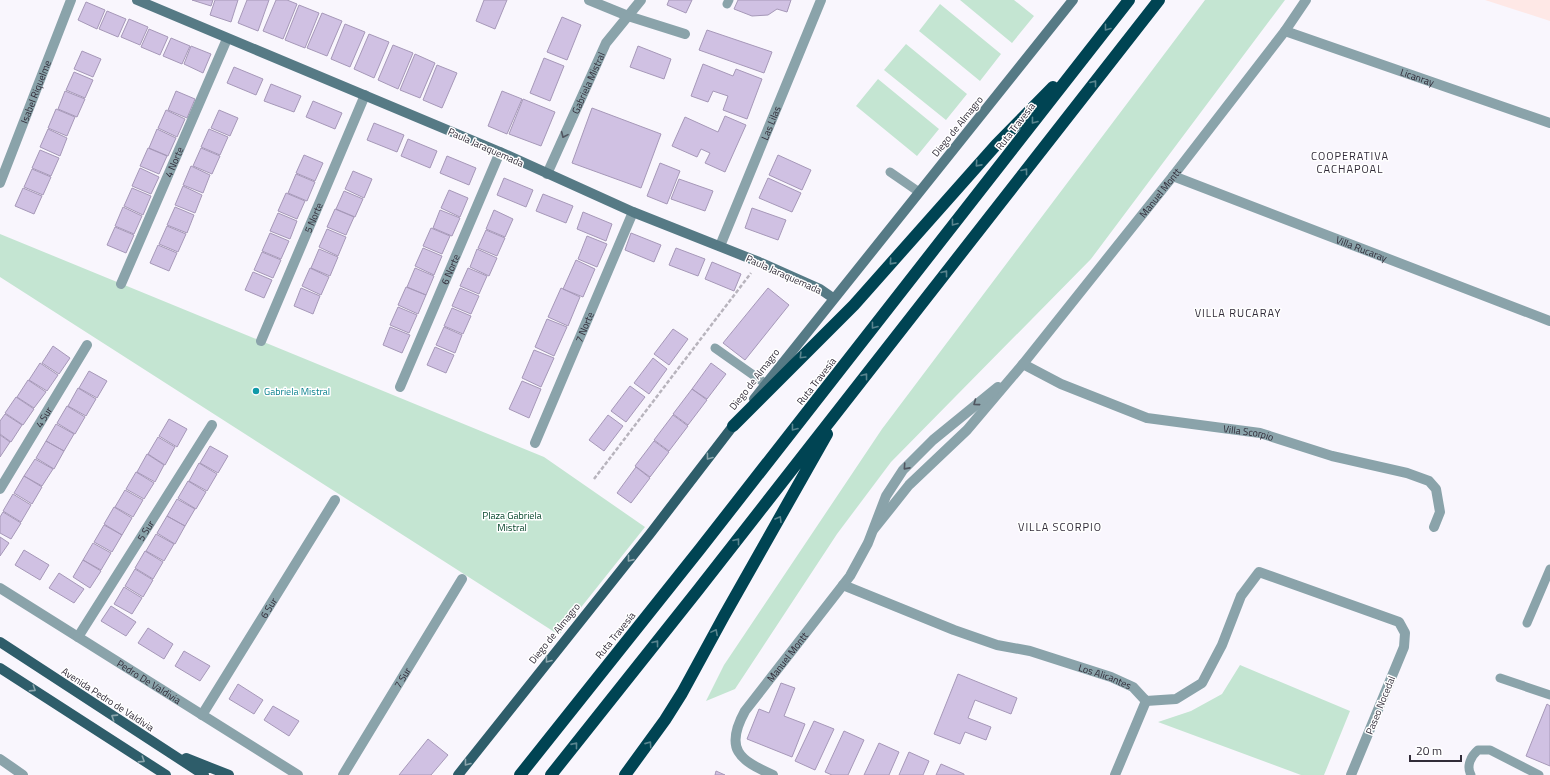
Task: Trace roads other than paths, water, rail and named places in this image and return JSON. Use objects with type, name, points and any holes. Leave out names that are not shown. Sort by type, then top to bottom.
[{"type":"highway","name":"Ruta Travesía","points":[[520,775],[700,549],[1129,0]]},
{"type":"highway","points":[[551,775],[1160,0]]},
{"type":"highway","points":[[733,426],[854,305],[996,145],[1084,57]]},
{"type":"highway","points":[[625,775],[653,737],[682,693],[744,579],[807,472],[841,407]]},
{"type":"main road","name":"Diego de Almagro","points":[[458,775],[650,534],[733,426]]},
{"type":"main road","name":"Avenida Pedro de Valdivia","points":[[0,642],[204,775]]},
{"type":"main road","points":[[0,668],[166,775]]},
{"type":"main road","points":[[159,746],[229,775]]},
{"type":"street","name":"Isabel Riquelme","points":[[0,182],[71,0]]},
{"type":"street","name":"Paula Jaraquemada","points":[[137,0],[227,39],[500,152],[634,212],[759,262],[820,289],[833,298]]},
{"type":"street","points":[[589,0],[628,16],[685,34]]},
{"type":"street","name":"Gabriela Mistral","points":[[547,174],[606,43],[641,0]]},
{"type":"street","name":"Las Lilas","points":[[720,246],[821,0]]},
{"type":"street","name":"Diego de Almagro","points":[[733,426],[833,298],[1073,0]]},
{"type":"street","name":"Manuel Montt","points":[[874,529],[909,485],[967,430],[1022,364],[1173,176],[1285,31],[1306,0]]},
{"type":"street","name":"Licanray","points":[[1285,31],[1550,123]]},
{"type":"street","name":"4 Norte","points":[[121,284],[227,39]]},
{"type":"street","name":"5 Norte","points":[[261,341],[365,95]]},
{"type":"street","name":"6 Norte","points":[[400,387],[500,152]]},
{"type":"street","name":"Villa Rucaray","points":[[1173,176],[1550,321]]},
{"type":"street","name":"7 Norte","points":[[535,443],[634,212]]},
{"type":"street","name":"4 Sur","points":[[0,489],[87,345]]},
{"type":"street","name":"Villa Scorpio","points":[[1022,364],[1060,384],[1147,418],[1260,433],[1332,456],[1407,473],[1429,481],[1436,489],[1440,512],[1434,527]]},
{"type":"street","name":"Manuel Montt","points":[[773,775],[748,763],[739,754],[735,738],[740,720],[856,566],[874,529],[886,496],[903,470],[952,424],[1008,380]]},
{"type":"street","name":"5 Sur","points":[[78,637],[212,425]]},
{"type":"street","name":"6 Sur","points":[[202,715],[335,500]]},
{"type":"street","name":"Paseo Nocedal","points":[[1146,701],[1176,699],[1202,682],[1222,645],[1241,596],[1259,572],[1399,622],[1405,633],[1404,647],[1351,775]]},
{"type":"street","name":"7 Sur","points":[[343,775],[462,579]]},
{"type":"street","name":"Los Alicantes","points":[[843,585],[954,630],[997,645],[1030,651],[1111,677],[1133,687],[1146,701]]},
{"type":"street","name":"Pedro De Valdivia","points":[[0,588],[298,775]]},
{"type":"street","points":[[1115,775],[1146,701]]},
{"type":"street","points":[[0,758],[23,775]]},
{"type":"lane","points":[[890,172],[919,192]]},
{"type":"lane","points":[[715,348],[766,384]]},
{"type":"lane","points":[[1527,623],[1550,569]]},
{"type":"lane","points":[[1500,678],[1550,695]]},
{"type":"lane","points":[[1471,775],[1469,766],[1474,754],[1478,750],[1490,750],[1539,775]]},
{"type":"place","name":"Gabriela Mistral","points":[[256,391]]},
{"type":"district","name":"COOPERATIVA CACHAPOAL","points":[[1350,162]]},
{"type":"district","name":"VILLA RUCARAY","points":[[1238,313]]},
{"type":"district","name":"VILLA SCORPIO","points":[[1060,527]]},
{"type":"park label","name":"Plaza Gabriela Mistral","points":[[512,520]]}]
